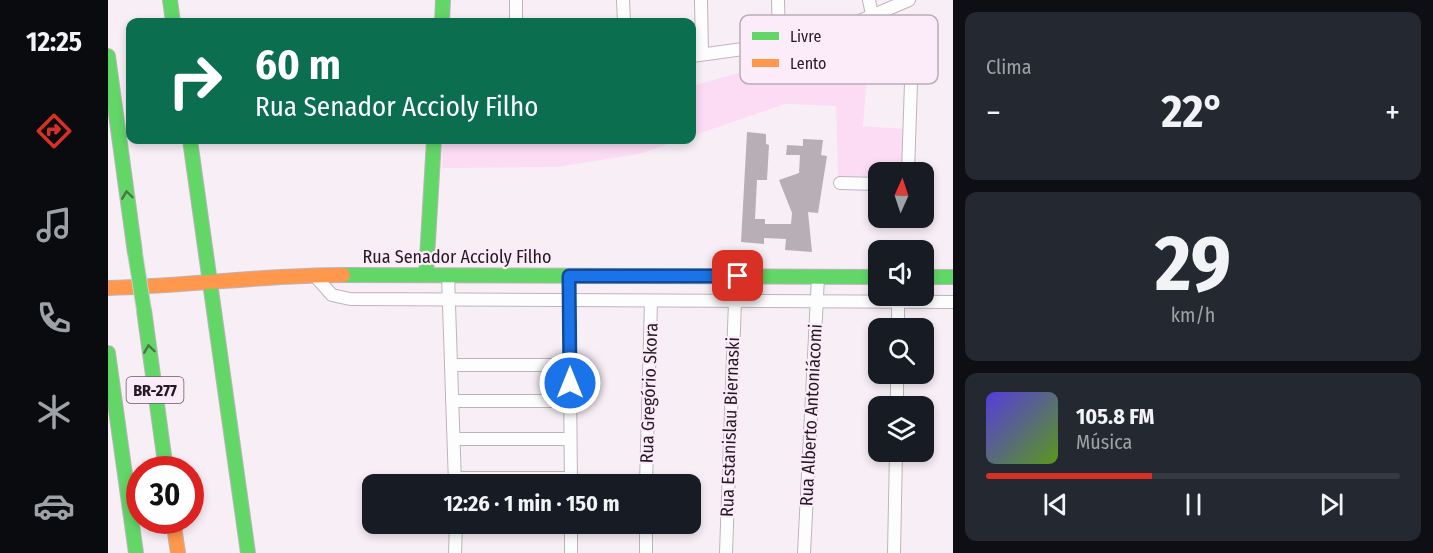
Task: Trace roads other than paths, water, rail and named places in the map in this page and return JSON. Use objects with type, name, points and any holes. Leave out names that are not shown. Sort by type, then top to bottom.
[{"type":"main road","points":[[170,0],[172,18]]},
{"type":"main road","points":[[442,18],[443,0]]},
{"type":"main road","name":"BR-277","points":[[108,56],[164,456]]},
{"type":"main road","points":[[191,144],[248,553]]},
{"type":"main road","points":[[426,275],[434,144]]},
{"type":"main road","name":"Rua Senador Accioly Filho","points":[[108,288],[180,286],[210,279],[314,275],[868,277]]},
{"type":"main road","points":[[934,277],[953,277]]},
{"type":"main road","name":"BR-277","points":[[108,353],[136,553]]},
{"type":"main road","points":[[175,534],[178,553]]},
{"type":"street","points":[[516,0],[516,18]]},
{"type":"street","points":[[623,0],[624,18]]},
{"type":"street","points":[[701,0],[697,55],[740,49]]},
{"type":"street","points":[[778,0],[778,15]]},
{"type":"street","points":[[869,0],[870,15]]},
{"type":"street","points":[[872,15],[909,0]]},
{"type":"street","points":[[908,162],[911,84]]},
{"type":"street","points":[[840,183],[868,184]]},
{"type":"street","points":[[314,275],[325,289],[340,298],[868,302]]},
{"type":"street","points":[[448,275],[455,474]]},
{"type":"street","points":[[569,276],[571,474]]},
{"type":"street","name":"Rua Alberto Antoniácomi","points":[[804,553],[818,277]]},
{"type":"street","name":"Rua Gregório Skora","points":[[646,474],[651,301]]},
{"type":"street","name":"Rua Estanislau Biernaski","points":[[726,553],[735,301]]},
{"type":"street","points":[[934,302],[953,302]]},
{"type":"street","points":[[451,365],[570,365]]},
{"type":"street","points":[[452,401],[570,401]]},
{"type":"street","points":[[453,439],[570,439]]},
{"type":"street","points":[[894,553],[896,462]]},
{"type":"street","points":[[455,553],[456,534]]},
{"type":"street","points":[[571,534],[571,553]]},
{"type":"street","points":[[646,534],[646,553]]}]
